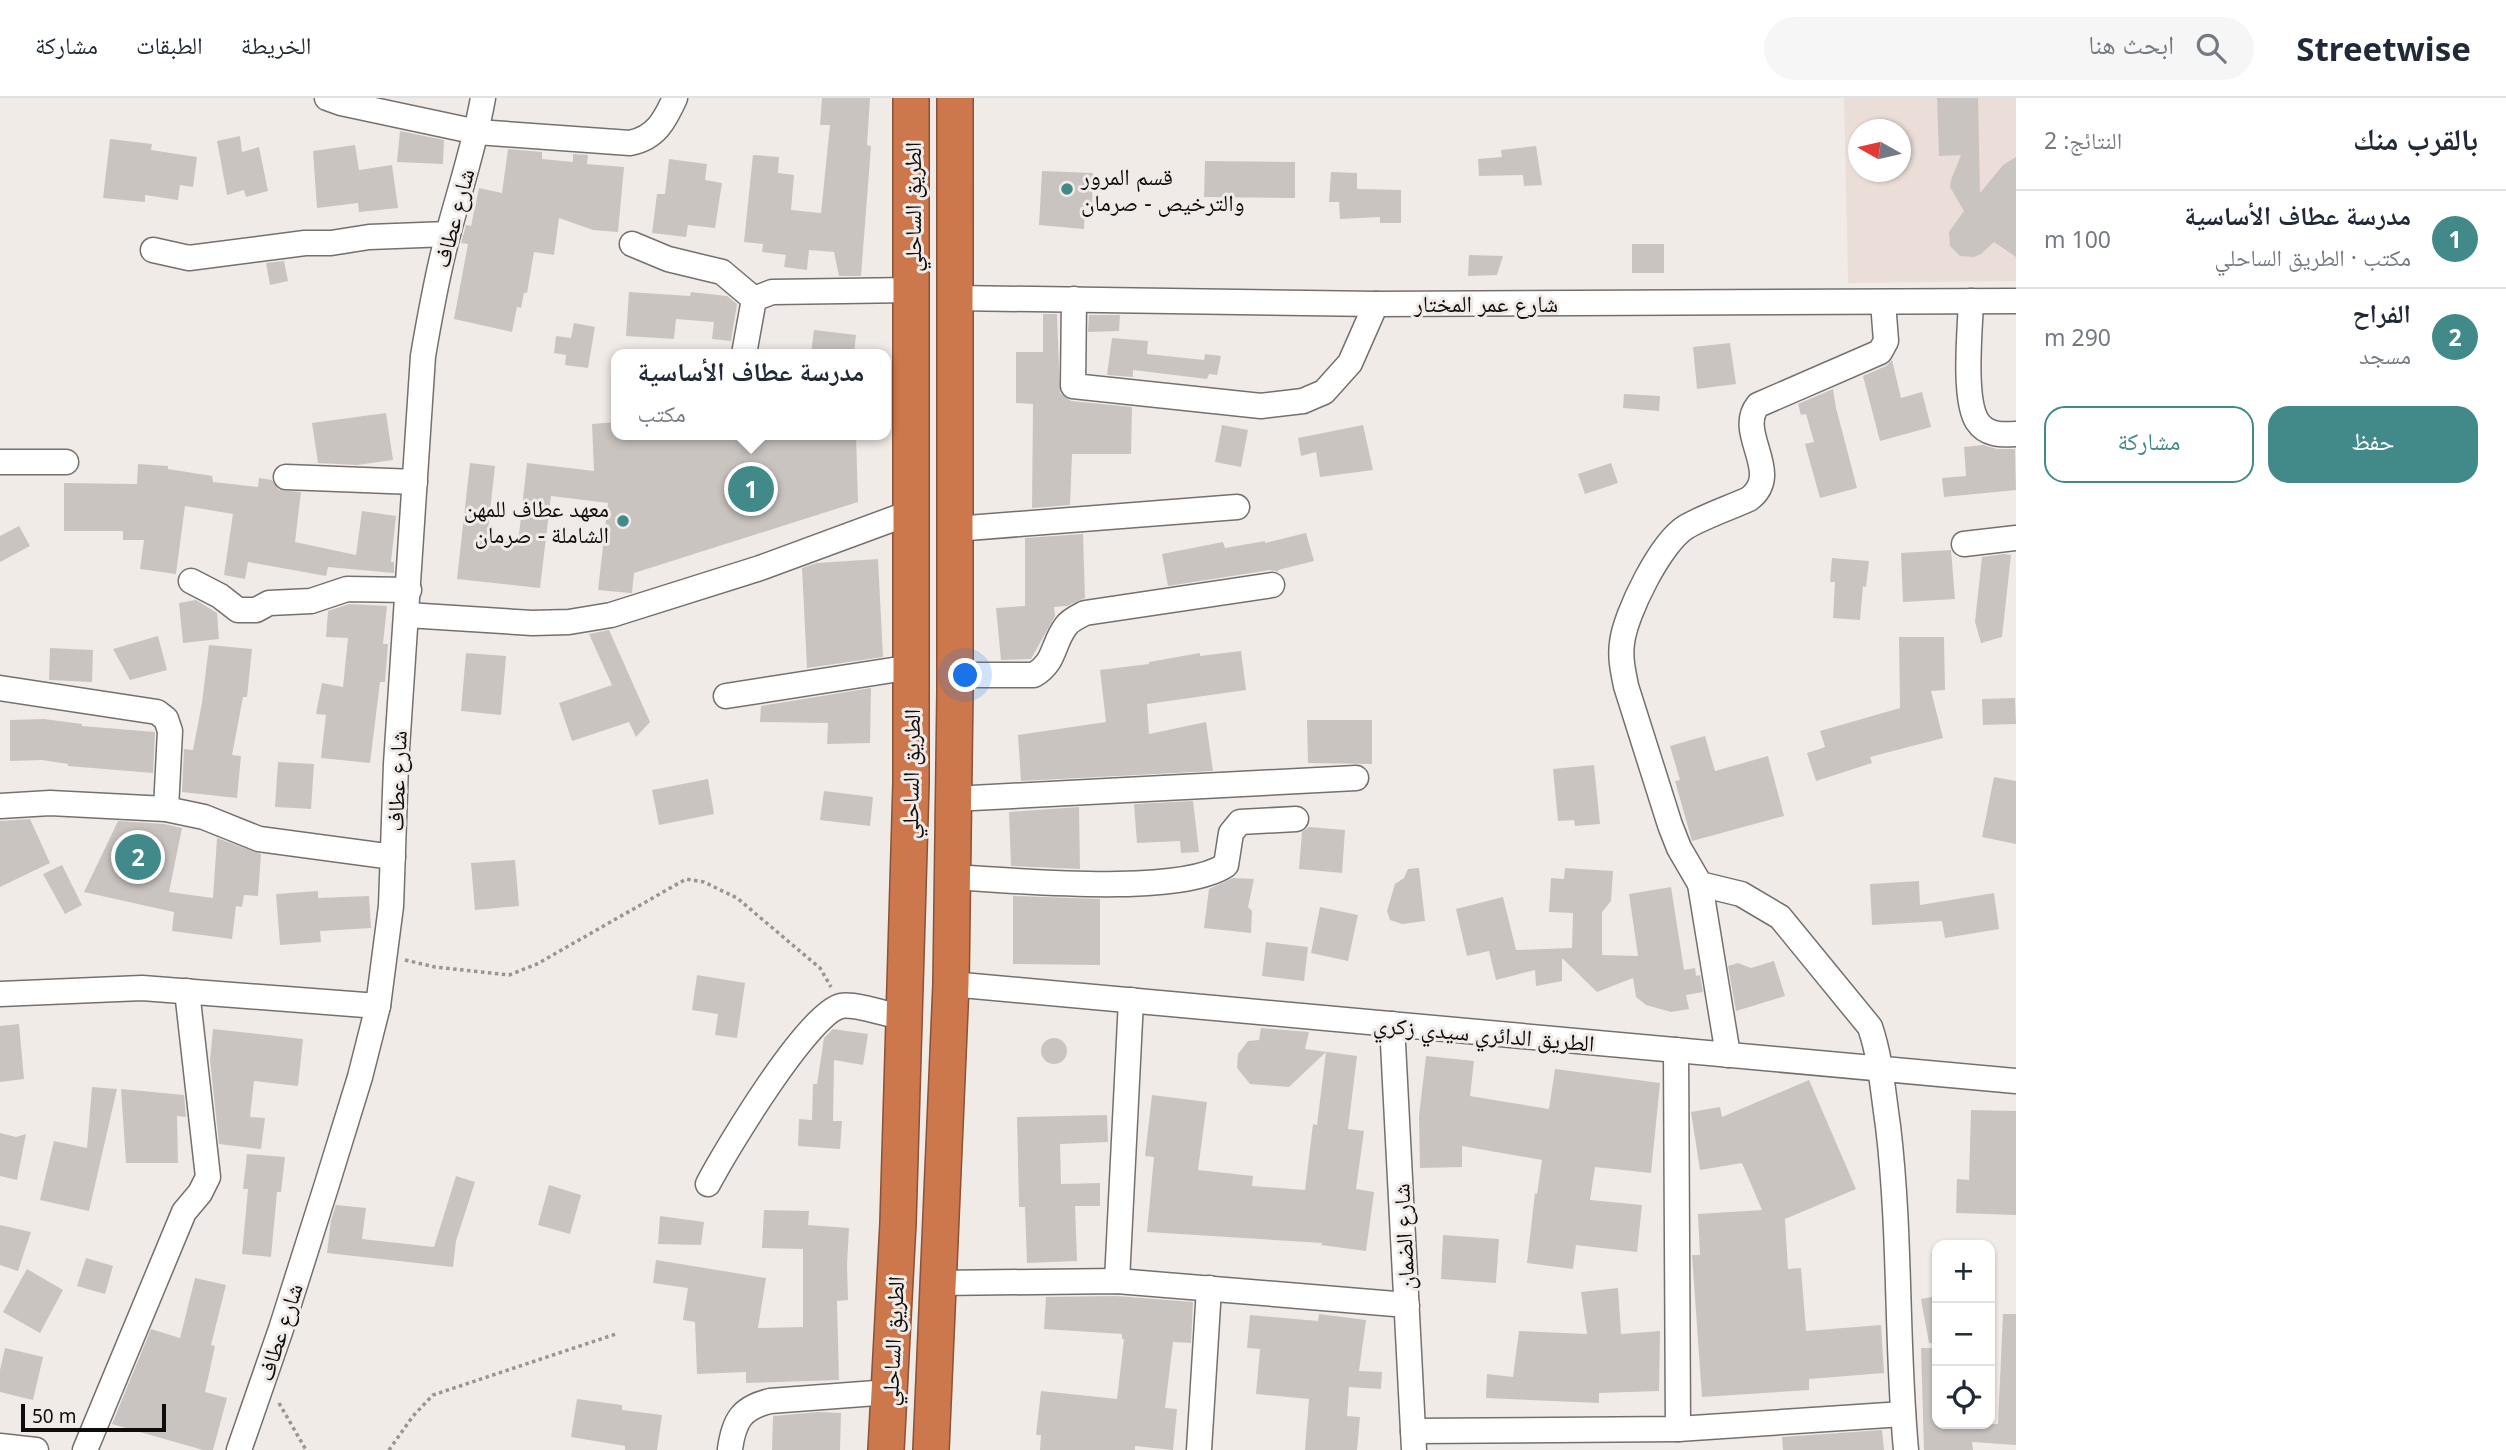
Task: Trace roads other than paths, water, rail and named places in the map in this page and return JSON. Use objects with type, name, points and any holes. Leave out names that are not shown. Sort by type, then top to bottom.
[{"type":"highway","name":"الطريق الساحلي","points":[[886,1450],[898,1223],[911,783],[911,98]]},
{"type":"highway","name":"الطريق الساحلي","points":[[931,1450],[951,984],[955,675],[955,98]]},
{"type":"street","points":[[327,98],[477,132],[631,143],[645,140],[658,129],[676,98]]},
{"type":"street","name":"شارع عطاف","points":[[239,1450],[356,1090],[378,1006],[391,906],[396,764],[423,356],[433,295],[477,132],[483,98]]},
{"type":"street","points":[[153,250],[189,258],[369,237],[448,234]]},
{"type":"street","points":[[632,244],[668,259],[722,272],[754,299]]},
{"type":"street","points":[[754,299],[772,292],[912,290]]},
{"type":"street","name":"شارع عمر المختار","points":[[955,298],[1376,304],[2016,301]]},
{"type":"street","points":[[745,349],[754,299]]},
{"type":"street","points":[[1074,299],[1073,386],[1261,406],[1303,401],[1324,392],[1350,363],[1376,304]]},
{"type":"street","points":[[1971,301],[1969,385],[1972,409],[1978,422],[1990,432],[1999,435],[2016,434]]},
{"type":"street","points":[[1728,1055],[1700,884],[1679,848],[1670,825],[1626,685],[1621,662],[1625,626],[1634,604],[1670,540],[1685,528],[1749,499],[1762,485],[1763,473],[1752,430],[1753,411],[1758,405],[1880,352],[1886,341],[1883,302]]},
{"type":"street","points":[[0,462],[66,462]]},
{"type":"street","points":[[286,477],[415,482]]},
{"type":"street","points":[[955,529],[1237,507]]},
{"type":"street","points":[[407,615],[532,623],[569,622],[611,615],[760,568],[912,512]]},
{"type":"street","points":[[1964,544],[2016,538]]},
{"type":"street","points":[[191,581],[220,596],[237,610],[256,610],[269,603],[311,601],[347,589],[409,590]]},
{"type":"street","points":[[955,675],[1034,676],[1050,661],[1066,626],[1085,613],[1272,585]]},
{"type":"street","points":[[726,695],[912,667]]},
{"type":"street","points":[[0,688],[143,708],[166,719],[170,731],[166,809]]},
{"type":"street","points":[[953,799],[1356,778]]},
{"type":"street","points":[[0,806],[50,803],[166,809],[204,817],[259,839],[393,858]]},
{"type":"street","points":[[951,877],[1101,884],[1199,877],[1215,872],[1226,864],[1231,833],[1240,822],[1296,819]]},
{"type":"street","points":[[1700,884],[1741,894],[1780,917],[1870,1027],[1877,1046],[1895,1203],[1906,1450]]},
{"type":"street","name":"الطريق الدائري سيدي زكري","points":[[951,984],[2016,1081]]},
{"type":"street","points":[[0,994],[142,988],[378,1006]]},
{"type":"street","points":[[85,1450],[184,1212],[200,1193],[208,1177],[187,991]]},
{"type":"street","points":[[1117,1281],[1131,1000]]},
{"type":"street","points":[[708,1184],[725,1152],[799,1043],[821,1016],[842,1006],[904,1018]]},
{"type":"street","name":"شارع الضمان","points":[[1392,1024],[1414,1440]]},
{"type":"street","points":[[1676,1050],[1678,1429]]},
{"type":"street","points":[[938,1283],[1117,1281],[1407,1305]]},
{"type":"street","points":[[1199,1450],[1209,1288]]},
{"type":"street","points":[[730,1449],[735,1425],[754,1405],[771,1401],[889,1392]]},
{"type":"street","points":[[1414,1440],[1543,1440],[1903,1414]]},
{"type":"street","points":[[0,1447],[36,1450]]},
{"type":"place","name":"قسم المرور والترخيص - صرمان","points":[[1067,189]]},
{"type":"place","name":"مدرسة عطاف الأساسية","points":[[751,489]]},
{"type":"place","name":"معهد عطاف للمهن الشاملة - صرمان","points":[[623,521]]},
{"type":"place","name":"الفراح","points":[[138,857]]}]
